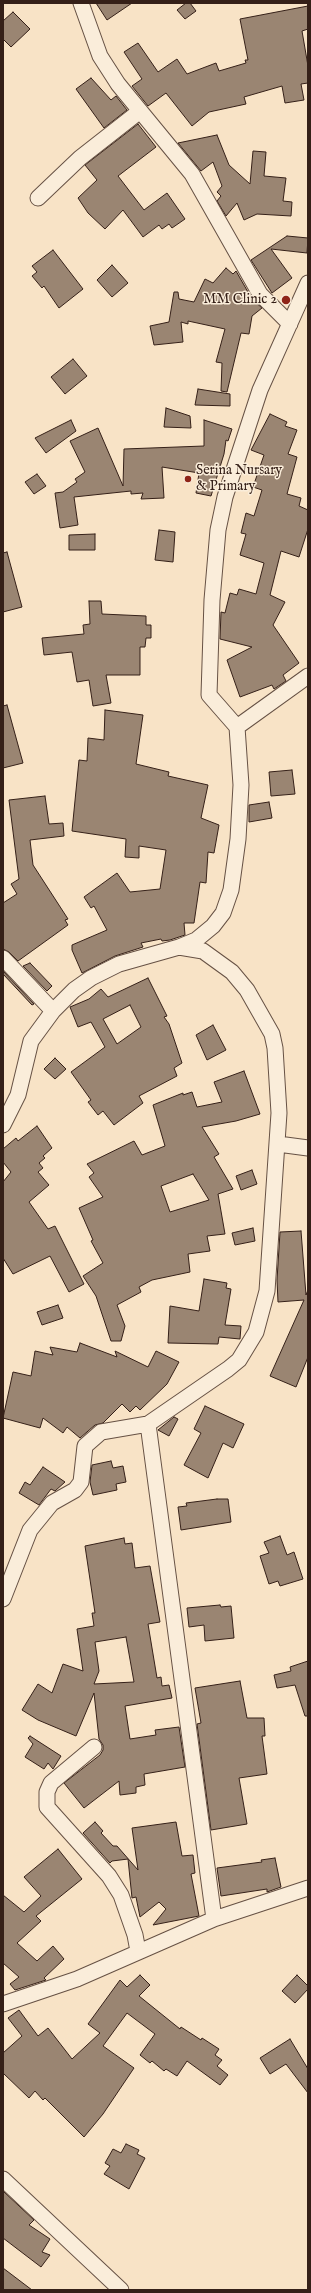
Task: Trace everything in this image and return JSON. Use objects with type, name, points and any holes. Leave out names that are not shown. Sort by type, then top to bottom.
[{"type":"street","points":[[81,3],[100,56],[118,84],[192,174],[260,294],[290,324]]},
{"type":"street","points":[[38,198],[80,158],[140,111]]},
{"type":"street","points":[[3,1125],[18,1095],[31,1041],[53,1011],[74,990],[91,978],[119,964],[179,947],[196,940],[213,926],[223,913],[231,890],[238,839],[241,785],[237,727],[210,695],[212,600],[218,530],[225,497],[260,390],[308,283]]},
{"type":"street","points":[[237,727],[308,676]]},
{"type":"street","points":[[3,1598],[30,1530],[52,1503],[75,1490],[81,1482],[85,1446],[101,1432],[148,1424],[239,1360],[256,1332],[269,1276],[269,1241],[278,1144],[279,1113],[275,1048],[266,1022],[247,990],[220,962],[203,951],[179,947]]},
{"type":"street","points":[[3,958],[53,1011]]},
{"type":"street","points":[[278,1144],[308,1148]]},
{"type":"street","points":[[148,1424],[214,1919]]},
{"type":"street","points":[[94,1747],[51,1783],[47,1792],[47,1807],[109,1876],[121,1895],[136,1935],[138,1951]]},
{"type":"street","points":[[3,2004],[77,1979],[214,1919],[308,1888]]},
{"type":"street","points":[[3,2179],[121,2290]]},
{"type":"building","points":[[96,3],[132,3],[107,20]]},
{"type":"building","points":[[186,3],[190,3],[196,11],[185,19],[177,10]]},
{"type":"building","points":[[308,6],[308,29],[302,31],[308,66],[308,83],[301,84],[304,100],[285,103],[282,86],[244,97],[246,104],[209,112],[192,126],[166,93],[148,106],[132,86],[142,79],[124,52],[138,43],[158,72],[177,59],[187,74],[216,63],[219,71],[246,63],[245,60],[248,60],[240,19]]},
{"type":"building","points":[[13,12],[30,29],[11,47],[3,39],[3,21]]},
{"type":"building","points":[[91,78],[111,100],[116,96],[127,110],[104,128],[76,89]]},
{"type":"building","points":[[138,124],[156,147],[118,176],[144,210],[167,193],[185,219],[172,228],[169,224],[162,229],[159,225],[143,237],[123,210],[105,229],[88,213],[78,198],[97,180],[85,165]]},
{"type":"building","points":[[217,135],[229,165],[250,184],[253,151],[266,152],[264,176],[286,178],[283,201],[292,202],[291,216],[257,214],[244,220],[237,203],[226,216],[217,201],[221,196],[217,192],[222,186],[213,162],[201,171],[178,143]]},
{"type":"building","points":[[287,236],[308,238],[307,253],[271,249],[292,278],[272,293],[251,260]]},
{"type":"building","points":[[53,250],[83,289],[59,308],[44,286],[42,288],[32,276],[37,272],[32,266]]},
{"type":"building","points":[[112,265],[128,283],[112,297],[97,280]]},
{"type":"building","points":[[226,268],[233,274],[236,271],[252,299],[262,308],[252,316],[249,334],[241,333],[227,392],[221,391],[222,363],[216,362],[225,329],[188,321],[188,324],[181,322],[183,342],[154,345],[150,326],[169,322],[174,292],[178,292],[179,299],[194,302],[205,279],[213,283]]},
{"type":"building","points":[[73,359],[87,376],[65,394],[51,377]]},
{"type":"building","points":[[198,389],[230,394],[230,406],[195,405]]},
{"type":"building","points":[[166,408],[190,416],[191,428],[164,427]]},
{"type":"building","points":[[270,414],[287,422],[285,426],[297,430],[288,454],[297,457],[287,494],[301,498],[299,506],[308,510],[308,529],[299,557],[281,551],[270,595],[285,602],[273,625],[299,663],[283,675],[286,681],[274,689],[272,685],[240,697],[227,660],[252,647],[220,639],[221,612],[225,613],[230,593],[237,595],[239,589],[256,594],[264,563],[240,555],[246,534],[241,533],[246,513],[254,516],[262,490],[253,487],[264,455],[251,450]]},
{"type":"building","points":[[71,420],[76,431],[46,453],[35,438]]},
{"type":"building","points":[[204,420],[232,429],[228,441],[226,440],[224,454],[211,496],[196,493],[199,473],[162,467],[164,498],[141,499],[143,493],[131,494],[131,491],[74,497],[78,525],[60,528],[55,493],[63,492],[77,482],[75,479],[85,472],[70,441],[98,428],[123,486],[124,449],[204,446]]},
{"type":"building","points":[[37,474],[46,486],[34,494],[25,482]]},
{"type":"building","points":[[159,530],[175,532],[173,562],[155,560]]},
{"type":"building","points":[[95,534],[95,550],[69,550],[69,535]]},
{"type":"building","points":[[7,552],[22,607],[3,612],[3,553]]},
{"type":"building","points":[[89,601],[101,601],[102,614],[146,616],[146,625],[151,625],[151,638],[146,638],[145,647],[140,647],[140,675],[106,675],[111,703],[93,706],[89,680],[77,682],[72,652],[44,655],[42,638],[84,634],[83,625],[90,624]]},
{"type":"building","points":[[7,705],[23,763],[3,768],[3,706]]},
{"type":"building","points":[[105,710],[143,715],[136,764],[169,772],[168,776],[208,785],[201,818],[219,825],[214,853],[208,852],[206,883],[200,882],[194,923],[184,923],[185,935],[170,940],[162,941],[161,939],[141,943],[143,947],[115,956],[82,973],[72,950],[72,945],[107,930],[94,906],[91,908],[84,897],[117,873],[130,892],[160,889],[166,850],[139,846],[139,858],[125,857],[126,839],[72,831],[79,760],[87,761],[88,738],[104,740]]},
{"type":"building","points":[[292,770],[295,794],[271,796],[269,772]]},
{"type":"building","points":[[45,796],[49,824],[63,823],[64,836],[30,840],[33,865],[68,919],[65,920],[68,925],[18,961],[9,952],[3,949],[3,903],[17,894],[11,884],[19,879],[9,800]]},
{"type":"building","points":[[269,802],[272,818],[249,822],[249,805]]},
{"type":"building","points":[[30,963],[52,986],[47,991],[23,966]]},
{"type":"building","points":[[3,971],[34,1004],[32,1005],[3,974]]},
{"type":"building","points":[[148,978],[167,1016],[164,1017],[169,1024],[182,1063],[174,1068],[177,1076],[139,1096],[143,1103],[114,1125],[103,1111],[98,1115],[88,1102],[91,1100],[71,1072],[105,1047],[91,1022],[78,1027],[70,1007],[89,999],[101,989],[108,997]],"holes":[[[130,1005],[141,1027],[117,1044],[103,1019]]]},
{"type":"building","points":[[213,1025],[226,1050],[207,1060],[196,1035]]},
{"type":"building","points":[[55,1058],[66,1069],[55,1079],[44,1069]]},
{"type":"building","points":[[244,1071],[260,1114],[236,1121],[202,1127],[219,1154],[214,1157],[233,1189],[218,1194],[225,1234],[207,1236],[210,1251],[188,1254],[190,1272],[152,1280],[139,1287],[141,1292],[117,1305],[125,1326],[121,1341],[111,1341],[96,1296],[83,1276],[103,1263],[91,1241],[93,1240],[79,1208],[103,1197],[89,1177],[94,1173],[87,1164],[134,1141],[142,1155],[165,1146],[153,1105],[183,1093],[183,1095],[192,1092],[197,1107],[222,1102],[214,1082]],"holes":[[[193,1174],[209,1200],[170,1212],[161,1186]]]},
{"type":"building","points":[[37,1126],[52,1148],[43,1156],[45,1158],[39,1163],[43,1168],[38,1172],[49,1185],[29,1202],[48,1229],[55,1226],[84,1284],[69,1292],[50,1256],[13,1274],[3,1258],[3,1182],[11,1172],[3,1162],[3,1149],[16,1138],[18,1141]]},
{"type":"building","points":[[252,1170],[257,1184],[241,1190],[236,1176]]},
{"type":"building","points":[[253,1228],[255,1241],[235,1245],[232,1233]]},
{"type":"building","points":[[301,1231],[306,1295],[308,1290],[308,1357],[296,1387],[270,1376],[304,1300],[278,1302],[277,1280],[280,1232]]},
{"type":"building","points":[[204,1279],[227,1283],[226,1288],[231,1289],[225,1325],[241,1326],[240,1339],[219,1337],[218,1344],[168,1343],[170,1306],[199,1311]]},
{"type":"building","points":[[58,1305],[63,1318],[42,1325],[37,1312]]},
{"type":"building","points":[[80,1343],[117,1357],[115,1351],[148,1367],[156,1351],[179,1362],[167,1384],[140,1410],[136,1406],[130,1412],[122,1404],[103,1423],[95,1425],[80,1438],[67,1427],[63,1433],[43,1418],[40,1428],[3,1418],[13,1372],[31,1376],[35,1351],[53,1355],[50,1347],[77,1352]]},
{"type":"building","points":[[205,1406],[244,1424],[233,1448],[223,1443],[208,1478],[184,1465],[201,1433],[194,1429]]},
{"type":"building","points":[[174,1417],[178,1419],[169,1436],[158,1430]]},
{"type":"building","points":[[111,1461],[113,1468],[123,1466],[126,1482],[116,1484],[117,1490],[93,1495],[90,1482],[92,1465]]},
{"type":"building","points":[[43,1467],[65,1482],[55,1491],[51,1489],[39,1505],[19,1493],[25,1482],[30,1485]]},
{"type":"building","points":[[228,1499],[231,1522],[181,1530],[178,1507],[187,1506],[186,1503]]},
{"type":"building","points":[[280,1536],[287,1555],[294,1552],[303,1579],[280,1586],[278,1581],[269,1584],[260,1556],[269,1553],[264,1542]]},
{"type":"building","points":[[124,1538],[125,1544],[132,1543],[135,1568],[150,1566],[160,1622],[148,1624],[157,1678],[161,1677],[162,1686],[169,1685],[172,1698],[125,1706],[130,1739],[156,1735],[155,1730],[179,1727],[185,1767],[144,1774],[145,1785],[136,1787],[136,1793],[120,1795],[119,1781],[84,1808],[64,1783],[100,1755],[103,1750],[103,1745],[99,1739],[94,1693],[76,1736],[38,1720],[22,1710],[38,1684],[52,1693],[63,1664],[83,1671],[77,1629],[94,1626],[92,1613],[95,1613],[85,1546]],"holes":[[[126,1637],[134,1682],[94,1684],[99,1671],[95,1642]]]},
{"type":"building","points":[[220,1605],[221,1607],[231,1606],[234,1638],[205,1641],[204,1625],[189,1627],[187,1608]]},
{"type":"building","points":[[308,1661],[308,1716],[305,1716],[295,1685],[277,1688],[274,1675],[291,1671],[290,1667]]},
{"type":"building","points":[[240,1681],[247,1718],[264,1718],[265,1736],[262,1736],[267,1774],[239,1778],[247,1824],[211,1830],[197,1724],[201,1723],[195,1688]]},
{"type":"building","points":[[30,1736],[61,1756],[53,1769],[48,1763],[44,1769],[25,1757],[33,1744],[28,1738]]},
{"type":"building","points":[[95,1822],[103,1831],[101,1833],[113,1846],[117,1846],[138,1870],[132,1828],[176,1822],[182,1856],[193,1855],[195,1873],[191,1874],[199,1916],[153,1925],[166,1909],[159,1902],[140,1917],[136,1897],[132,1898],[128,1859],[112,1861],[110,1863],[83,1833]]},
{"type":"building","points":[[58,1849],[82,1879],[36,1916],[41,1921],[17,1943],[37,1961],[53,1946],[64,1959],[44,1978],[46,1980],[15,1990],[10,1984],[19,1977],[3,1963],[3,1895],[24,1912],[41,1896],[24,1877]]},
{"type":"building","points":[[275,1858],[281,1887],[267,1892],[267,1889],[221,1896],[217,1868],[262,1862],[261,1860]]},
{"type":"building","points":[[140,1975],[150,1985],[139,1996],[180,2029],[181,2027],[201,2040],[202,2038],[219,2049],[215,2055],[222,2060],[217,2066],[228,2075],[220,2085],[187,2061],[177,2076],[166,2069],[164,2071],[152,2061],[150,2063],[140,2055],[155,2034],[127,2013],[103,2046],[134,2068],[103,2114],[84,2137],[45,2098],[43,2100],[35,2091],[29,2098],[3,2073],[3,2053],[22,2036],[8,2018],[19,2010],[38,2036],[48,2028],[72,2059],[100,2033],[88,2024],[120,1980],[127,1987]]},
{"type":"building","points":[[297,1975],[308,1986],[308,1989],[295,2003],[282,1991]]},
{"type":"building","points":[[290,2039],[308,2069],[308,2093],[286,2064],[270,2074],[260,2058]]},
{"type":"building","points":[[126,2144],[139,2150],[137,2154],[145,2158],[129,2189],[104,2174],[110,2166],[105,2163],[113,2149],[121,2153]]},
{"type":"building","points":[[3,2191],[34,2220],[29,2225],[50,2239],[42,2252],[50,2255],[41,2267],[3,2238]]},
{"type":"building","points":[[3,2268],[32,2290],[3,2290]]},
{"type":"place","name":"MM Clinic 2","points":[[286,300]]},
{"type":"place","name":"Serina Nursary & Primary","points":[[188,479]]}]
